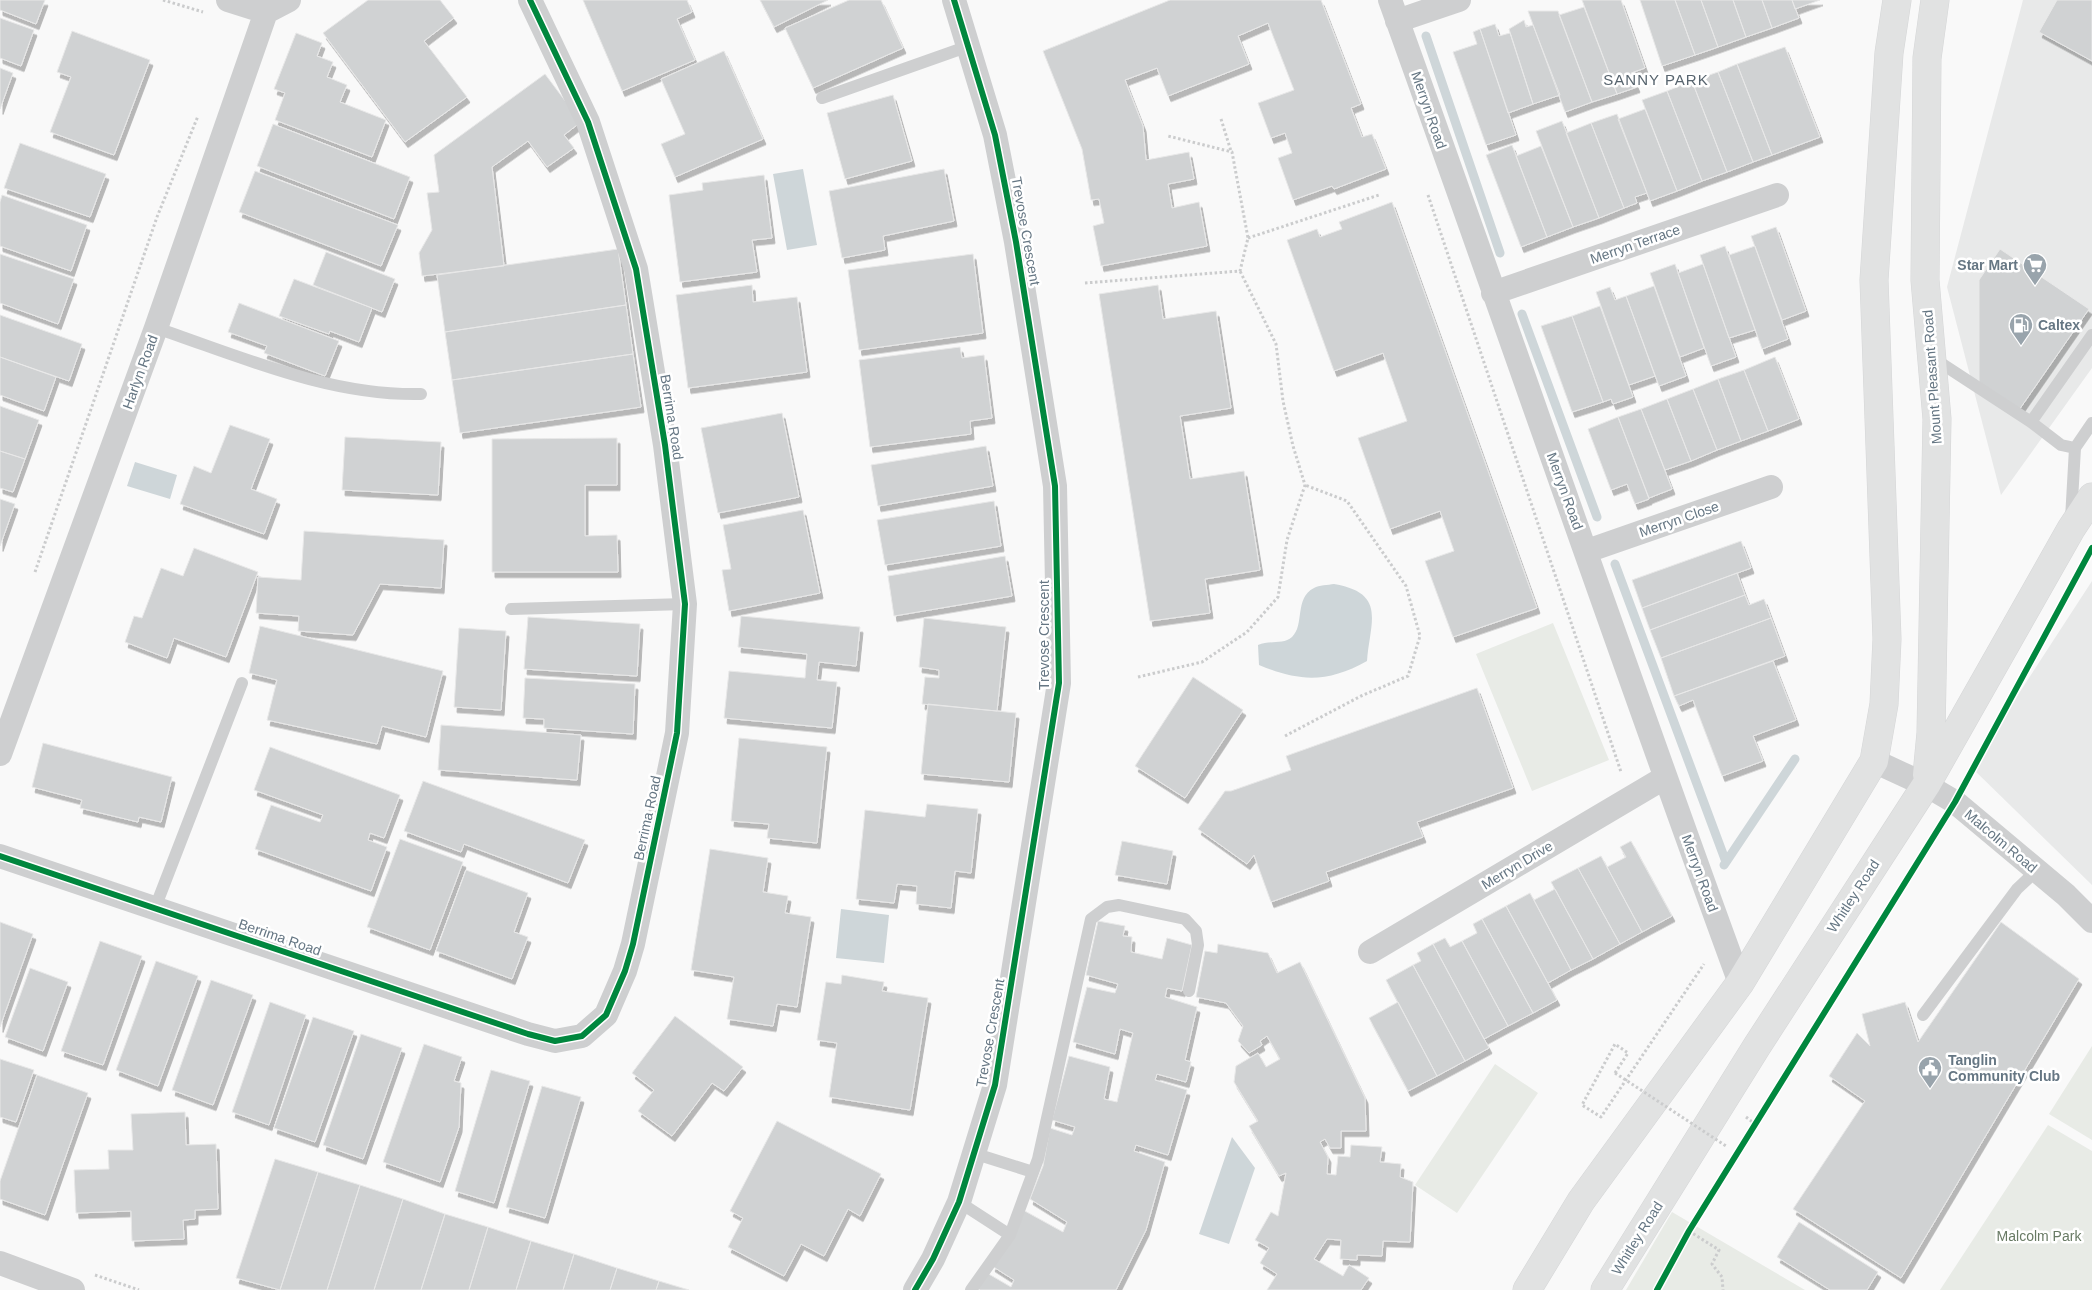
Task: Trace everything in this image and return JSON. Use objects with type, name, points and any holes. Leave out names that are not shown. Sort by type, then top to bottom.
[{"type":"main road","points":[[1527,1290],[1581,1201],[1740,982],[1874,761],[1884,704],[1887,639],[1874,280],[1889,53],[1898,0]]},
{"type":"main road","name":"Mount Pleasant Road","points":[[1926,785],[1931,733],[1937,419],[1925,280],[1925,232],[1927,58],[1935,0]]},
{"type":"main road","name":"Whitley Road","points":[[1605,1290],[1757,1046],[1926,785],[2071,529],[2092,497]]},
{"type":"street","points":[[228,0],[266,12],[290,0]]},
{"type":"street","name":"Berrima Road","points":[[0,856],[528,1034],[555,1041],[582,1036],[606,1015],[616,995],[633,944],[677,733],[685,604],[665,445],[636,269],[588,122],[530,0]]},
{"type":"street","name":"Trevose Crescent","points":[[915,1290],[933,1259],[959,1202],[976,1154],[995,1085],[1059,683],[1055,486],[1014,233],[995,135],[954,0]]},
{"type":"street","points":[[1394,10],[1459,0]]},
{"type":"street","name":"Merryn Road","points":[[1394,10],[1493,293],[1587,551],[1664,778],[1740,982]]},
{"type":"street","name":"Harlyn Road","points":[[0,754],[156,328],[266,12]]},
{"type":"street","name":"Merryn Terrace","points":[[1493,293],[1778,195]]},
{"type":"street","name":"Merryn Close","points":[[1587,551],[1771,487]]},
{"type":"street","name":"Malcolm Road","points":[[1874,761],[1926,785],[1955,802],[2066,895],[2092,922]]},
{"type":"street","name":"Merryn Drive","points":[[1370,952],[1664,778]]},
{"type":"street","points":[[0,1263],[73,1290]]},
{"type":"lane","points":[[822,98],[969,46]]},
{"type":"lane","points":[[156,328],[310,380],[356,391],[391,395],[421,394]]},
{"type":"lane","points":[[2031,422],[2092,335]]},
{"type":"lane","points":[[1932,357],[2031,422],[2061,445],[2076,448]]},
{"type":"lane","points":[[2071,529],[2076,448],[2092,423]]},
{"type":"lane","points":[[511,609],[685,604]]},
{"type":"lane","points":[[155,908],[242,683]]},
{"type":"lane","points":[[1923,1015],[2017,889],[2036,871]]},
{"type":"lane","points":[[972,1290],[1010,1235],[1033,1172],[1091,919],[1107,907],[1119,905],[1184,918],[1196,931],[1198,945],[1189,991]]},
{"type":"lane","points":[[976,1154],[1033,1172]]},
{"type":"lane","points":[[959,1202],[1010,1235]]},
{"type":"path","points":[[163,0],[205,13]]},
{"type":"path","points":[[32,581],[157,217],[199,115]]},
{"type":"path","points":[[1138,678],[1202,662],[1247,632],[1278,597],[1287,540],[1305,485],[1293,446],[1285,410],[1276,344],[1240,271],[1248,238],[1232,152],[1222,119]]},
{"type":"path","points":[[1168,136],[1232,152]]},
{"type":"path","points":[[1426,188],[1630,798]]},
{"type":"path","points":[[1248,238],[1379,195]]},
{"type":"path","points":[[1085,283],[1240,271]]},
{"type":"path","points":[[1285,736],[1361,696],[1408,676],[1420,636],[1406,586],[1347,501],[1305,485]]},
{"type":"path","points":[[1723,936],[1601,1117],[1582,1105],[1616,1044],[1628,1053],[1615,1073],[1726,1146]]},
{"type":"path","points":[[1745,1116],[1755,1124]]},
{"type":"path","points":[[1750,1132],[1760,1116]]},
{"type":"path","points":[[1684,1239],[1694,1223]]},
{"type":"path","points":[[1689,1231],[1719,1250],[1712,1264],[1722,1277],[1723,1290]]},
{"type":"shaded area","points":[[2023,0],[2092,0],[2092,368],[2001,495],[1947,287]]},
{"type":"shaded area","points":[[803,169],[817,245],[787,250],[773,174]]},
{"type":"shaded area","points":[[135,462],[177,475],[170,499],[127,486]]},
{"type":"shaded area","points":[[2092,581],[2092,885],[1971,767]]},
{"type":"shaded area","points":[[1334,584],[1351,588],[1362,594],[1369,602],[1372,611],[1372,622],[1367,661],[1339,673],[1313,678],[1287,675],[1259,665],[1258,645],[1284,641],[1292,637],[1296,632],[1304,598],[1308,592],[1316,587]]},
{"type":"shaded area","points":[[841,909],[889,915],[884,963],[836,958]]},
{"type":"shaded area","points":[[1232,1137],[1255,1168],[1229,1244],[1199,1234]]},
{"type":"green space","points":[[1553,623],[1609,760],[1532,791],[1476,654]]},
{"type":"green space","points":[[2092,1046],[2092,1140],[2049,1114]]},
{"type":"green space","points":[[1495,1064],[1538,1093],[1457,1213],[1415,1185]]},
{"type":"green space","name":"Malcolm Park","points":[[2048,1125],[2092,1151],[2092,1290],[1940,1290]]},
{"type":"green space","points":[[1672,1212],[1805,1290],[1626,1290]]},
{"type":"building","points":[[0,0],[45,0],[36,24],[0,10]]},
{"type":"building","points":[[368,0],[440,0],[454,18],[424,41],[467,97],[405,142],[323,33]]},
{"type":"building","points":[[583,0],[687,0],[692,12],[677,19],[695,60],[622,91]]},
{"type":"building","points":[[760,0],[828,0],[774,27]]},
{"type":"building","points":[[849,0],[881,0],[903,48],[813,88],[785,28]]},
{"type":"building","points":[[1170,0],[1321,0],[1361,104],[1351,108],[1362,137],[1372,134],[1386,169],[1334,189],[1332,186],[1293,200],[1278,158],[1292,153],[1285,133],[1271,138],[1258,103],[1294,90],[1268,23],[1238,36],[1249,64],[1168,96],[1157,68],[1125,80],[1143,126],[1146,160],[1189,152],[1194,179],[1168,184],[1172,208],[1199,202],[1207,246],[1101,266],[1093,226],[1104,223],[1099,199],[1091,200],[1082,149],[1043,51]]},
{"type":"building","points":[[1582,0],[1621,0],[1645,68],[1631,73],[1637,87],[1617,94]]},
{"type":"building","points":[[1640,0],[1675,0],[1695,55],[1662,66]]},
{"type":"building","points":[[1675,0],[1701,0],[1718,47],[1695,55]]},
{"type":"building","points":[[1701,0],[1733,0],[1746,37],[1718,47]]},
{"type":"building","points":[[1733,0],[1762,0],[1772,28],[1746,37]]},
{"type":"building","points":[[1762,0],[1792,0],[1799,18],[1772,28]]},
{"type":"building","points":[[1792,0],[1820,0],[1795,9]]},
{"type":"building","points":[[2057,0],[2092,0],[2092,61],[2039,32]]},
{"type":"building","points":[[1584,7],[1617,94],[1592,102],[1559,15]]},
{"type":"building","points":[[1528,11],[1558,11],[1592,102],[1565,112]]},
{"type":"building","points":[[0,18],[34,30],[21,66],[0,58]]},
{"type":"building","points":[[1524,20],[1526,27],[1533,25],[1560,95],[1533,104],[1509,29]]},
{"type":"building","points":[[1495,24],[1499,36],[1510,33],[1533,104],[1508,113],[1480,29]]},
{"type":"building","points":[[1480,29],[1516,135],[1486,145],[1453,52],[1477,44],[1473,32]]},
{"type":"building","points":[[72,31],[150,60],[114,155],[50,132],[71,77],[57,72]]},
{"type":"building","points":[[296,33],[322,43],[317,56],[333,62],[327,77],[347,85],[340,102],[386,120],[372,157],[275,120],[285,93],[274,89]]},
{"type":"building","points":[[1785,47],[1820,137],[1772,155],[1737,64]]},
{"type":"building","points":[[724,51],[763,139],[675,177],[661,144],[685,134],[661,79]]},
{"type":"building","points":[[1737,64],[1772,155],[1753,162],[1718,72]]},
{"type":"building","points":[[0,68],[13,73],[0,109]]},
{"type":"building","points":[[1718,72],[1753,162],[1727,172],[1692,81]]},
{"type":"building","points":[[545,74],[581,122],[564,135],[574,148],[547,167],[528,141],[492,167],[504,266],[422,276],[419,253],[432,230],[427,193],[439,192],[434,155]]},
{"type":"building","points":[[1692,81],[1727,172],[1702,181],[1667,91]]},
{"type":"building","points":[[1667,91],[1702,181],[1677,191],[1642,100]]},
{"type":"building","points":[[893,95],[912,161],[845,179],[827,113]]},
{"type":"building","points":[[1645,109],[1677,191],[1650,201],[1618,119]]},
{"type":"building","points":[[1617,114],[1647,193],[1635,197],[1637,203],[1624,208],[1591,123]]},
{"type":"building","points":[[1562,121],[1599,218],[1573,227],[1536,131]]},
{"type":"building","points":[[1591,123],[1624,208],[1599,218],[1566,133]]},
{"type":"building","points":[[273,124],[410,177],[394,219],[257,166]]},
{"type":"building","points":[[20,143],[106,174],[90,217],[4,188]]},
{"type":"building","points":[[1512,145],[1547,237],[1521,247],[1486,155]]},
{"type":"building","points":[[1541,146],[1573,227],[1547,237],[1516,156]]},
{"type":"building","points":[[944,169],[954,221],[883,236],[885,250],[842,258],[829,191]]},
{"type":"building","points":[[255,171],[398,225],[381,266],[239,212]]},
{"type":"building","points":[[764,175],[772,238],[752,240],[757,272],[680,282],[669,195],[703,190],[702,183]]},
{"type":"building","points":[[2,195],[87,225],[71,271],[0,246],[0,202]]},
{"type":"building","points":[[1392,202],[1537,608],[1453,637],[1425,561],[1454,551],[1440,511],[1390,529],[1358,438],[1407,421],[1383,353],[1334,371],[1287,240],[1317,229],[1320,237],[1342,229],[1339,222]]},
{"type":"building","points":[[1776,227],[1806,311],[1782,320],[1751,236]]},
{"type":"building","points":[[1725,246],[1755,330],[1729,338],[1700,255]]},
{"type":"building","points":[[1755,246],[1788,339],[1762,349],[1729,255]]},
{"type":"building","points":[[618,249],[626,305],[445,332],[437,275]]},
{"type":"building","name":"Caltex","points":[[2000,249],[2089,309],[2019,410],[1979,383],[1979,280]]},
{"type":"building","points":[[326,252],[395,279],[382,312],[313,285]]},
{"type":"building","points":[[0,254],[74,279],[58,324],[0,303]]},
{"type":"building","points":[[973,254],[983,333],[859,350],[848,270]]},
{"type":"building","points":[[1675,264],[1704,348],[1680,357],[1650,273]]},
{"type":"building","points":[[1703,264],[1736,357],[1711,366],[1678,273]]},
{"type":"building","points":[[294,279],[372,308],[359,342],[330,331],[329,334],[279,316]]},
{"type":"building","points":[[752,285],[753,302],[797,297],[807,372],[688,388],[676,295]]},
{"type":"building","points":[[1158,285],[1163,319],[1216,311],[1231,408],[1180,416],[1190,479],[1244,471],[1260,570],[1205,579],[1210,613],[1150,621],[1099,294]]},
{"type":"building","points":[[1654,286],[1686,376],[1659,386],[1626,296]]},
{"type":"building","points":[[1610,287],[1615,300],[1626,296],[1655,376],[1629,385],[1596,292]]},
{"type":"building","points":[[239,303],[339,341],[325,376],[264,353],[267,346],[228,332]]},
{"type":"building","points":[[626,305],[633,354],[452,380],[445,332]]},
{"type":"building","points":[[1600,306],[1633,397],[1613,404],[1611,399],[1603,402],[1572,316]]},
{"type":"building","points":[[0,315],[82,344],[69,381],[0,357]]},
{"type":"building","points":[[1572,316],[1603,402],[1572,412],[1541,326]]},
{"type":"building","points":[[960,347],[962,358],[984,355],[992,418],[970,421],[971,434],[870,447],[859,360]]},
{"type":"building","points":[[633,354],[641,407],[460,433],[452,380]]},
{"type":"building","points":[[0,357],[56,377],[44,411],[0,395]]},
{"type":"building","points":[[1775,357],[1799,419],[1768,431],[1744,370]]},
{"type":"building","points":[[1744,370],[1768,431],[1741,441],[1718,379]]},
{"type":"building","points":[[1718,379],[1741,441],[1717,450],[1693,389]]},
{"type":"building","points":[[1693,389],[1717,450],[1691,461],[1667,399]]},
{"type":"building","points":[[1667,399],[1691,461],[1665,470],[1641,409]]},
{"type":"building","points":[[0,406],[39,420],[25,459],[0,451]]},
{"type":"building","points":[[1641,409],[1672,489],[1649,498],[1618,417]]},
{"type":"building","points":[[782,413],[799,497],[718,513],[701,428]]},
{"type":"building","points":[[1618,417],[1649,499],[1635,504],[1627,484],[1611,490],[1588,429]]},
{"type":"building","points":[[230,425],[270,439],[251,489],[277,499],[264,534],[180,504],[194,466],[211,473]]},
{"type":"building","points":[[345,437],[441,442],[438,495],[342,490]]},
{"type":"building","points":[[617,438],[617,485],[585,485],[585,536],[617,535],[618,572],[492,572],[492,439]]},
{"type":"building","points":[[986,446],[993,486],[878,506],[871,465]]},
{"type":"building","points":[[0,451],[25,459],[13,492],[0,488]]},
{"type":"building","points":[[0,499],[15,504],[0,546]]},
{"type":"building","points":[[994,501],[1001,546],[885,565],[877,520]]},
{"type":"building","points":[[803,510],[820,593],[729,611],[722,570],[731,569],[723,525]]},
{"type":"building","points":[[304,531],[444,540],[441,588],[380,584],[353,635],[298,631],[299,616],[256,613],[258,577],[301,580]]},
{"type":"building","points":[[1741,541],[1751,568],[1642,608],[1632,580]]},
{"type":"building","points":[[194,548],[258,572],[226,657],[174,638],[167,658],[125,642],[134,616],[142,618],[161,568],[183,576]]},
{"type":"building","points":[[1005,556],[1012,596],[894,616],[888,576]]},
{"type":"building","points":[[1737,573],[1745,595],[1650,630],[1642,608]]},
{"type":"building","points":[[1745,595],[1749,605],[1764,599],[1771,618],[1661,658],[1650,630]]},
{"type":"building","points":[[741,616],[860,627],[856,666],[819,662],[817,680],[837,682],[832,728],[724,718],[729,671],[805,678],[807,654],[738,647]]},
{"type":"building","points":[[528,617],[640,624],[637,676],[524,669]]},
{"type":"building","points":[[924,618],[1006,627],[997,711],[922,704],[925,677],[939,678],[939,670],[919,667]]},
{"type":"building","points":[[1771,618],[1785,656],[1674,696],[1661,658]]},
{"type":"building","points":[[260,626],[443,671],[426,737],[382,726],[377,744],[267,720],[277,680],[249,673]]},
{"type":"building","points":[[459,628],[506,631],[501,710],[454,707]]},
{"type":"building","points":[[1773,661],[1796,720],[1753,736],[1763,761],[1722,776],[1693,700],[1679,706],[1674,696]]},
{"type":"building","points":[[1193,677],[1243,710],[1185,798],[1135,766]]},
{"type":"building","points":[[525,678],[635,684],[633,734],[544,728],[544,719],[523,718]]},
{"type":"building","points":[[1477,688],[1513,788],[1417,822],[1423,837],[1326,872],[1329,881],[1271,902],[1254,855],[1247,864],[1198,829],[1225,791],[1231,791],[1291,770],[1286,756]]},
{"type":"building","points":[[928,704],[1016,713],[1009,782],[921,774]]},
{"type":"building","points":[[441,725],[581,735],[577,780],[438,770]]},
{"type":"building","points":[[739,738],[827,747],[817,843],[767,838],[769,824],[731,821]]},
{"type":"building","points":[[43,743],[172,777],[161,822],[139,817],[138,822],[80,808],[82,800],[32,787]]},
{"type":"building","points":[[270,747],[400,795],[384,838],[370,833],[368,840],[387,847],[371,891],[255,849],[271,805],[320,822],[323,815],[254,790]]},
{"type":"building","points":[[423,781],[585,840],[568,883],[464,844],[461,852],[404,831]]},
{"type":"building","points":[[927,804],[978,809],[971,873],[955,871],[951,908],[916,904],[917,886],[897,884],[894,903],[856,899],[865,810],[925,817]]},
{"type":"building","points":[[400,839],[463,862],[430,950],[367,927]]},
{"type":"building","points":[[1122,841],[1173,851],[1167,884],[1115,875]]},
{"type":"building","points":[[1631,841],[1672,916],[1642,932],[1607,867],[1626,857],[1620,847]]},
{"type":"building","points":[[710,849],[768,858],[763,892],[788,896],[785,913],[811,917],[797,1007],[777,1004],[773,1026],[727,1019],[734,977],[691,970]]},
{"type":"building","points":[[1601,856],[1642,932],[1620,944],[1578,868]]},
{"type":"building","points":[[1578,868],[1620,944],[1593,959],[1551,882]]},
{"type":"building","points":[[466,870],[528,893],[514,932],[528,937],[512,979],[436,951]]},
{"type":"building","points":[[1555,889],[1593,959],[1571,970],[1534,900]]},
{"type":"building","points":[[1530,893],[1571,970],[1548,983],[1506,906]]},
{"type":"building","points":[[1506,906],[1557,1000],[1533,1013],[1482,919]]},
{"type":"building","points":[[1482,919],[1533,1013],[1508,1026],[1462,941],[1477,933],[1473,924]]},
{"type":"building","points":[[1098,921],[1125,926],[1123,936],[1132,937],[1131,952],[1162,959],[1167,938],[1192,945],[1182,991],[1167,988],[1165,997],[1197,1007],[1185,1060],[1191,1062],[1186,1082],[1157,1074],[1155,1080],[1187,1090],[1168,1155],[1136,1145],[1134,1151],[1165,1162],[1146,1230],[1116,1290],[980,1290],[977,1288],[987,1273],[1011,1287],[1014,1280],[992,1266],[1023,1210],[1063,1232],[1067,1222],[1030,1199],[1043,1166],[1050,1128],[1072,1135],[1075,1127],[1052,1120],[1069,1056],[1110,1067],[1104,1099],[1117,1102],[1133,1033],[1120,1029],[1115,1054],[1073,1042],[1087,987],[1115,993],[1118,984],[1086,975]]},
{"type":"building","points":[[0,922],[33,934],[0,1027]]},
{"type":"building","name":"Tanglin Community Club","points":[[2001,922],[2079,979],[1901,1278],[1793,1209],[1865,1101],[1829,1076],[1857,1033],[1870,1046],[1862,1014],[1905,1002],[1918,1042]]},
{"type":"building","points":[[1445,938],[1450,947],[1462,941],[1508,1026],[1484,1039],[1433,944]]},
{"type":"building","points":[[100,941],[142,956],[103,1065],[61,1051]]},
{"type":"building","points":[[1218,944],[1268,953],[1277,973],[1300,962],[1365,1098],[1366,1131],[1341,1131],[1341,1148],[1330,1148],[1325,1139],[1320,1142],[1328,1157],[1327,1174],[1336,1175],[1338,1156],[1350,1157],[1351,1145],[1382,1147],[1380,1162],[1401,1164],[1400,1177],[1413,1182],[1410,1242],[1383,1241],[1382,1256],[1357,1255],[1357,1260],[1340,1259],[1341,1240],[1327,1239],[1314,1259],[1343,1276],[1349,1265],[1369,1278],[1361,1290],[1267,1290],[1277,1274],[1260,1263],[1269,1248],[1255,1240],[1271,1212],[1278,1216],[1286,1173],[1279,1176],[1249,1126],[1258,1121],[1234,1082],[1236,1066],[1258,1053],[1266,1067],[1280,1059],[1267,1036],[1260,1041],[1262,1045],[1249,1053],[1238,1041],[1243,1026],[1226,1003],[1196,997],[1205,951],[1217,953]]},
{"type":"building","points":[[1433,944],[1489,1048],[1465,1061],[1413,965],[1421,961],[1417,953]]},
{"type":"building","points":[[156,961],[198,976],[158,1086],[116,1070]]},
{"type":"building","points":[[1413,965],[1465,1061],[1437,1076],[1386,980]]},
{"type":"building","points":[[30,968],[68,982],[43,1051],[5,1037]]},
{"type":"building","points":[[842,975],[884,982],[882,991],[928,998],[910,1110],[829,1097],[837,1043],[817,1040],[826,982],[841,984]]},
{"type":"building","points":[[211,980],[253,995],[213,1105],[172,1090]]},
{"type":"building","points":[[270,1002],[306,1015],[269,1125],[232,1112]]},
{"type":"building","points":[[1398,1002],[1437,1076],[1408,1091],[1369,1018]]},
{"type":"building","points":[[675,1016],[743,1067],[724,1091],[712,1083],[672,1136],[638,1111],[654,1090],[632,1073]]},
{"type":"building","points":[[313,1017],[354,1031],[315,1142],[274,1128]]},
{"type":"building","points":[[361,1034],[402,1048],[363,1159],[323,1145]]},
{"type":"building","points":[[424,1044],[462,1057],[454,1081],[461,1083],[459,1127],[440,1182],[383,1162]]},
{"type":"building","points":[[0,1059],[34,1070],[16,1122],[0,1117]]},
{"type":"building","points":[[491,1070],[530,1081],[494,1203],[455,1191]]},
{"type":"building","points":[[37,1075],[88,1093],[45,1215],[0,1199],[0,1181]]},
{"type":"building","points":[[542,1086],[581,1097],[545,1218],[506,1207]]},
{"type":"building","points":[[185,1112],[186,1145],[216,1144],[218,1209],[195,1210],[195,1219],[183,1220],[184,1239],[132,1241],[131,1211],[76,1213],[74,1170],[109,1169],[108,1150],[133,1150],[131,1114]]},
{"type":"building","points":[[777,1121],[881,1174],[860,1216],[848,1209],[824,1256],[801,1244],[784,1276],[728,1247],[743,1218],[730,1211]]},
{"type":"building","points":[[275,1159],[318,1172],[280,1290],[236,1278]]},
{"type":"building","points":[[318,1172],[360,1185],[327,1290],[280,1290]]},
{"type":"building","points":[[360,1185],[403,1199],[374,1290],[327,1290]]},
{"type":"building","points":[[403,1199],[445,1214],[421,1290],[374,1290]]},
{"type":"building","points":[[445,1214],[488,1227],[469,1290],[421,1290]]},
{"type":"building","points":[[1799,1222],[1878,1272],[1867,1290],[1830,1290],[1777,1257]]},
{"type":"building","points":[[488,1227],[531,1241],[516,1290],[469,1290]]},
{"type":"building","points":[[531,1241],[574,1254],[563,1290],[516,1290]]},
{"type":"building","points":[[574,1254],[617,1268],[610,1290],[563,1290]]},
{"type":"building","points":[[617,1268],[659,1281],[656,1290],[610,1290]]},
{"type":"building","points":[[659,1281],[689,1290],[656,1290]]},
{"type":"waterway","points":[[1426,36],[1500,253]]},
{"type":"waterway","points":[[1522,314],[1597,517]]},
{"type":"waterway","points":[[1615,564],[1726,862]]},
{"type":"waterway","points":[[1724,865],[1795,759]]},
{"type":"cycle path","points":[[0,856],[528,1034],[555,1041],[582,1036],[606,1015],[625,971],[633,944],[677,733],[685,604],[665,445],[636,269],[588,122],[530,0]]},
{"type":"cycle path","points":[[915,1290],[933,1259],[959,1202],[995,1085],[1059,683],[1055,486],[1016,242],[995,135],[954,0]]},
{"type":"cycle path","points":[[1657,1290],[1689,1231],[1955,802],[2092,548]]},
{"type":"place","name":"Star Mart","points":[[2035,286]]},
{"type":"place","name":"Caltex","points":[[2021,346]]},
{"type":"place","name":"Tanglin Community Club","points":[[1930,1089]]},
{"type":"district","name":"SANNY PARK","points":[[1656,80]]}]
